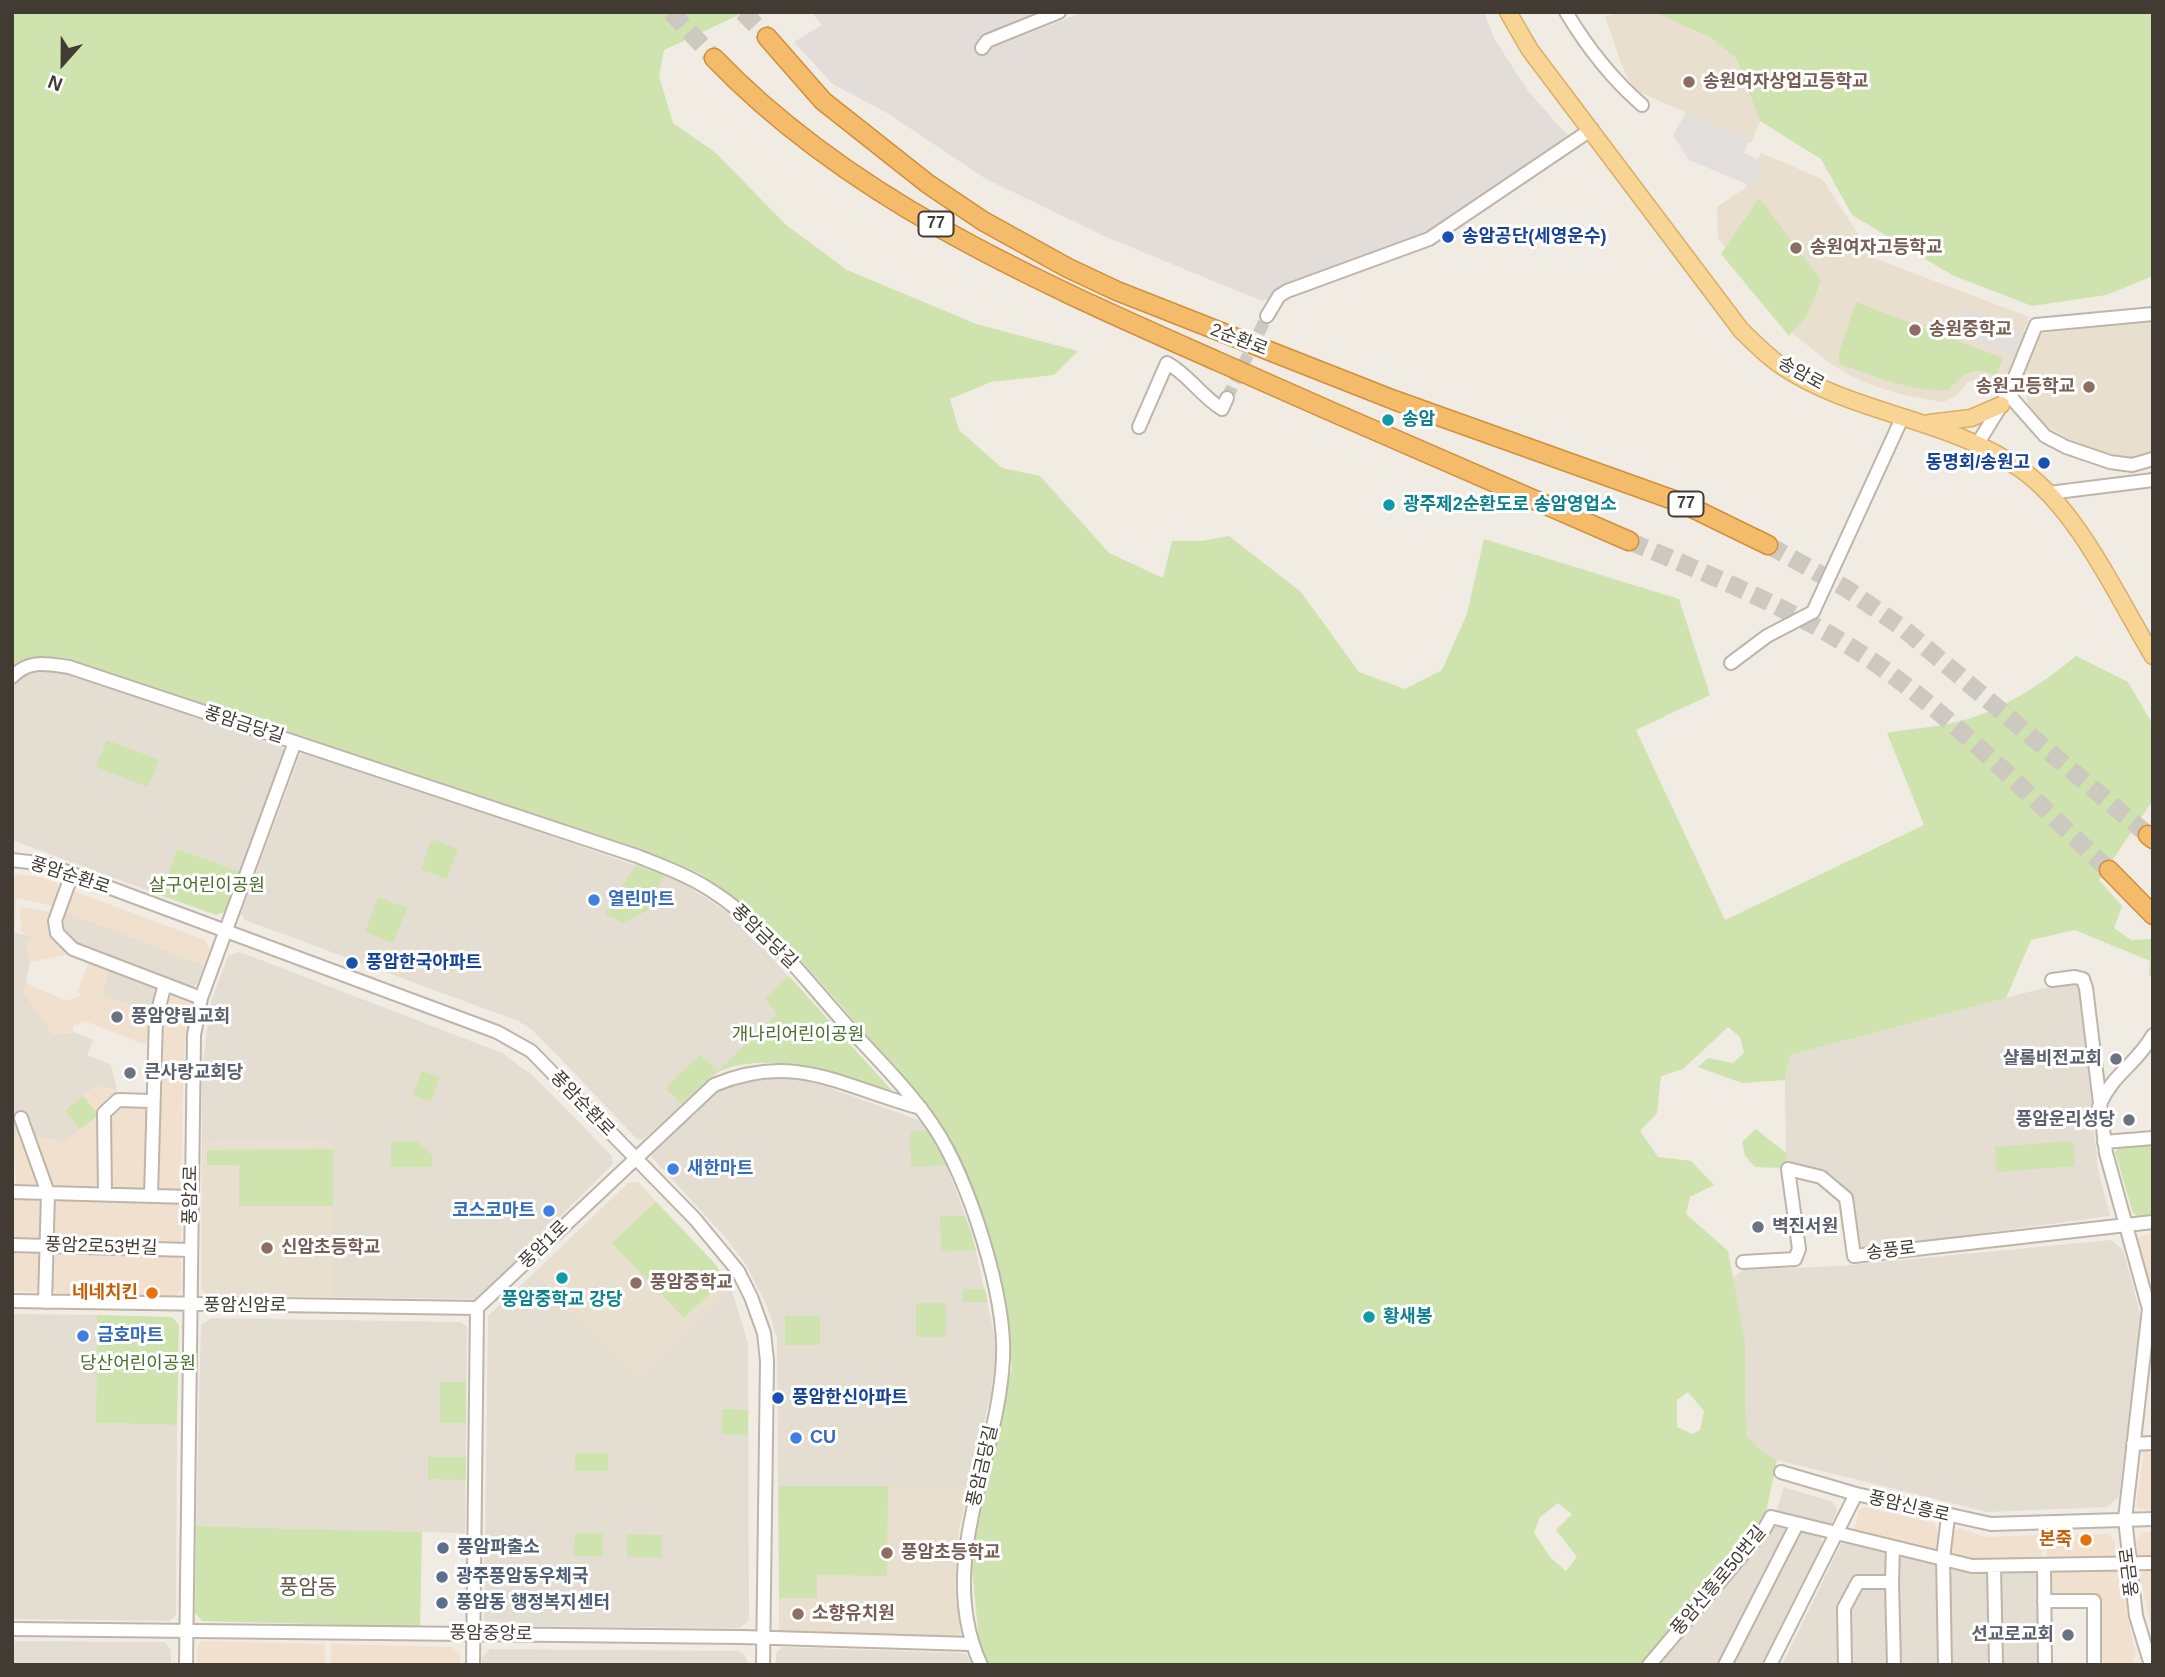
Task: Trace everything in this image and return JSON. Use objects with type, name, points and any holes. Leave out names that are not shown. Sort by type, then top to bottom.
[{"type":"highway","name":"2순환로","points":[[767,37],[823,101],[928,184],[993,227],[1068,268],[1117,291],[1381,395],[1682,503],[1768,545]]},
{"type":"highway","name":"2순환로","points":[[714,58],[756,102],[794,134],[881,193],[955,235],[1099,309],[1629,541]]},
{"type":"highway","points":[[2109,870],[2153,915]]},
{"type":"main road","name":"송암로","points":[[1508,12],[1530,50],[1741,330],[1760,349],[1806,379],[1978,443],[2025,472],[2049,493],[2083,540],[2153,656]]},
{"type":"main road","points":[[1923,424],[1971,418],[2005,400]]},
{"type":"street","points":[[982,48],[987,41],[1059,12]]},
{"type":"street","points":[[1566,12],[1585,43],[1619,85],[1642,105]]},
{"type":"street","points":[[1267,316],[1279,296],[1287,291],[1429,239],[1592,129]]},
{"type":"street","points":[[1978,443],[2005,400],[2036,325],[2153,314]]},
{"type":"street","points":[[1139,427],[1167,363],[1178,369],[1199,393],[1222,409],[1227,398]]},
{"type":"street","points":[[2005,400],[2045,436],[2066,447],[2110,462],[2132,465],[2153,459]]},
{"type":"street","points":[[1731,663],[1767,636],[1813,612],[1903,416]]},
{"type":"street","points":[[2049,493],[2153,480]]},
{"type":"street","name":"풍암금당길","points":[[12,677],[19,669],[32,663],[69,667],[637,856],[708,888],[751,920],[783,952],[921,1108],[951,1157],[973,1211],[998,1302],[1002,1338],[998,1404],[967,1535],[962,1569],[970,1644],[981,1665]]},
{"type":"street","name":"풍암2로","points":[[186,1665],[194,1035],[201,998],[295,742]]},
{"type":"street","name":"풍암순환로","points":[[12,860],[46,864],[497,1032],[531,1051],[695,1219],[730,1260],[751,1297],[764,1333],[767,1412],[763,1665]]},
{"type":"street","points":[[72,874],[55,921],[64,942],[73,949],[201,998]]},
{"type":"street","points":[[2052,980],[2083,979],[2104,1142],[2151,1309]]},
{"type":"street","points":[[151,1196],[156,1018],[165,984]]},
{"type":"street","points":[[2098,1106],[2109,1084],[2143,1052],[2153,1035]]},
{"type":"street","name":"풍암1로","points":[[477,1308],[714,1085],[757,1070],[780,1069],[809,1073],[921,1108]]},
{"type":"street","points":[[105,1193],[104,1113],[118,1100],[152,1101]]},
{"type":"street","points":[[21,1118],[48,1193],[45,1302]]},
{"type":"street","points":[[2104,1142],[2153,1138]]},
{"type":"street","name":"송풍로","points":[[1743,1262],[1787,1262],[1795,1259],[1799,1249],[1788,1169],[1821,1177],[1846,1198],[1854,1256],[2153,1222]]},
{"type":"street","points":[[12,1192],[190,1197]]},
{"type":"street","name":"풍암2로53번길","points":[[12,1245],[190,1250]]},
{"type":"street","name":"풍암신암로","points":[[12,1301],[190,1306],[477,1308]]},
{"type":"street","points":[[472,1665],[477,1308]]},
{"type":"street","name":"풍금로","points":[[2151,1309],[2146,1375],[2133,1444],[2125,1519],[2136,1616],[2151,1665]]},
{"type":"street","points":[[2133,1444],[2153,1443]]},
{"type":"street","points":[[1781,1472],[1856,1494]]},
{"type":"street","name":"풍암신흥로","points":[[1770,1665],[1856,1494],[1948,1517],[1996,1524],[2153,1519]]},
{"type":"street","name":"풍암신흥로50번길","points":[[1649,1665],[1771,1517],[1972,1566],[2153,1563]]},
{"type":"street","points":[[1945,1665],[1944,1558],[1948,1517]]},
{"type":"street","name":"풍암신흥로50번길","points":[[1725,1665],[1797,1524]]},
{"type":"street","points":[[1894,1547],[1894,1665]]},
{"type":"street","points":[[2044,1566],[2045,1665]]},
{"type":"street","points":[[1994,1567],[1996,1665]]},
{"type":"street","points":[[1845,1665],[1844,1608],[1858,1582],[1892,1582]]},
{"type":"street","points":[[2044,1601],[2094,1601],[2094,1665]]},
{"type":"street","name":"풍암중앙로","points":[[12,1629],[763,1637],[970,1644]]},
{"type":"shaded area","points":[[811,12],[1040,12],[979,37],[975,46],[976,54],[1084,12],[1484,12],[1494,38],[1528,91],[1568,136],[1566,141],[1425,237],[1262,301],[1104,236],[986,179],[887,113],[833,84],[794,42],[822,25]]},
{"type":"shaded area","name":"송원여자상업고등학교","points":[[1619,12],[1654,12],[1711,38],[1736,58],[1760,121],[1751,143],[1687,118],[1689,114],[1635,90],[1624,71],[1605,17]]},
{"type":"shaded area","points":[[1686,113],[1749,140],[1744,153],[1764,162],[1754,187],[1689,160],[1673,135]]},
{"type":"shaded area","points":[[1761,153],[1822,179],[1874,258],[2029,317],[2003,386],[1983,378],[1969,381],[1955,397],[1943,402],[1899,394],[1863,382],[1831,364],[1779,323],[1718,238],[1717,207],[1745,188]]},
{"type":"shaded area","points":[[1964,309],[2025,332],[2017,356],[1967,338],[1973,321],[1961,317]]},
{"type":"shaded area","name":"송원고등학교","points":[[2153,320],[2153,453],[2136,458],[2119,456],[2078,444],[2047,426],[2028,405],[2023,370],[2038,334]]},
{"type":"shaded area","points":[[31,670],[53,670],[282,746],[285,753],[242,872],[177,849],[160,895],[12,840],[12,687]]},
{"type":"shaded area","points":[[307,751],[680,881],[727,912],[754,937],[800,990],[718,1072],[643,1140],[637,1139],[531,1029],[518,1021],[245,920],[241,913],[300,755]]},
{"type":"shaded area","points":[[12,874],[42,877],[57,883],[60,891],[53,906],[16,898],[15,932],[12,932]]},
{"type":"shaded area","points":[[76,892],[205,940],[210,949],[204,965],[63,911],[69,895]]},
{"type":"shaded area","points":[[20,907],[51,912],[52,924],[67,951],[65,955],[30,962],[26,946],[33,937],[21,932]]},
{"type":"shaded area","points":[[63,911],[204,965],[197,984],[189,989],[75,945],[63,930]]},
{"type":"shaded area","points":[[12,932],[34,937],[26,946],[30,962],[24,993],[53,1034],[73,1032],[93,1040],[87,1055],[111,1065],[117,1091],[98,1084],[83,1096],[99,1115],[65,1142],[32,1135],[12,1136]]},
{"type":"shaded area","points":[[240,952],[502,1053],[532,1075],[612,1156],[613,1164],[477,1299],[333,1297],[333,1141],[202,1142],[202,1070],[211,1001],[228,956]]},
{"type":"shaded area","points":[[89,961],[110,969],[101,994],[152,1014],[148,1042],[143,1044],[85,1021],[73,1026],[73,1032],[53,1034],[24,993],[26,983],[66,1001],[80,996],[78,991]]},
{"type":"shaded area","points":[[110,969],[154,987],[158,994],[152,1014],[101,994]]},
{"type":"shaded area","points":[[2070,981],[2079,982],[2098,1170],[2110,1216],[1856,1250],[1848,1195],[1822,1174],[1786,1163],[1785,1080],[1790,1055]]},
{"type":"shaded area","points":[[172,992],[189,999],[193,1007],[184,1047],[181,1188],[176,1193],[158,1189],[160,1044],[164,1007],[167,995]]},
{"type":"shaded area","points":[[756,1077],[802,1078],[921,1121],[943,1156],[972,1234],[994,1334],[996,1356],[991,1393],[969,1486],[778,1486],[777,1338],[767,1306],[745,1263],[725,1237],[648,1153],[698,1104],[718,1090]]},
{"type":"shaded area","points":[[98,1084],[117,1091],[118,1096],[99,1115],[101,1181],[93,1189],[54,1189],[49,1186],[32,1135],[66,1142],[98,1115],[83,1096]]},
{"type":"shaded area","points":[[119,1104],[141,1104],[148,1111],[147,1187],[142,1191],[115,1190],[109,1185],[109,1113]]},
{"type":"shaded area","points":[[22,1135],[42,1184],[38,1189],[17,1188],[12,1136]]},
{"type":"shaded area","name":"신암초등학교","points":[[333,1141],[333,1297],[207,1296],[201,1289],[202,1142]]},
{"type":"shaded area","name":"풍암중학교","points":[[638,1182],[716,1265],[731,1288],[638,1379],[534,1273],[628,1183]]},
{"type":"shaded area","points":[[12,1199],[41,1201],[41,1236],[38,1239],[12,1238]]},
{"type":"shaded area","points":[[61,1199],[175,1203],[182,1209],[181,1240],[176,1246],[60,1243],[54,1237],[54,1206]]},
{"type":"shaded area","points":[[2153,1234],[2153,1298],[2136,1242],[2140,1236]]},
{"type":"shaded area","points":[[2111,1240],[2123,1250],[2141,1317],[2119,1497],[2107,1507],[1988,1512],[1777,1460],[1764,1453],[1746,1435],[1745,1341],[1733,1278],[1743,1270],[1840,1266]]},
{"type":"shaded area","points":[[12,1251],[34,1252],[41,1257],[40,1288],[35,1292],[12,1291]]},
{"type":"shaded area","points":[[58,1253],[175,1254],[181,1260],[181,1290],[174,1297],[57,1293],[52,1288],[53,1258]]},
{"type":"shaded area","points":[[534,1273],[638,1379],[731,1288],[748,1343],[749,1620],[740,1628],[491,1626],[484,1620],[488,1316]]},
{"type":"shaded area","points":[[12,1314],[97,1315],[96,1423],[177,1425],[176,1615],[169,1621],[12,1619]]},
{"type":"shaded area","points":[[211,1318],[461,1322],[467,1327],[465,1533],[196,1526],[201,1325]]},
{"type":"shaded area","points":[[2153,1449],[2153,1510],[2139,1509],[2136,1506],[2144,1450]]},
{"type":"shaded area","name":"풍암초등학교","points":[[816,1486],[969,1486],[959,1531],[955,1586],[961,1634],[952,1638],[783,1633],[779,1630],[779,1598],[817,1598]]},
{"type":"shaded area","points":[[1784,1487],[1833,1502],[1837,1510],[1832,1524],[1825,1527],[1776,1512]]},
{"type":"shaded area","points":[[1865,1507],[1934,1523],[1939,1533],[1936,1550],[1853,1533],[1859,1510]]},
{"type":"shaded area","points":[[1773,1526],[1784,1528],[1786,1535],[1721,1665],[1656,1665]]},
{"type":"shaded area","points":[[1959,1528],[1985,1537],[2041,1535],[2042,1561],[1973,1562],[1950,1553],[1950,1537]]},
{"type":"shaded area","points":[[1802,1531],[1821,1538],[1823,1544],[1761,1665],[1730,1665],[1795,1534]]},
{"type":"shaded area","points":[[2153,1532],[2153,1560],[2137,1558],[2136,1542],[2141,1533]]},
{"type":"shaded area","points":[[2108,1534],[2115,1541],[2115,1558],[2047,1561],[2047,1536]]},
{"type":"shaded area","points":[[1845,1542],[1882,1548],[1888,1552],[1889,1573],[1884,1578],[1854,1578],[1840,1665],[1782,1665],[1841,1544]]},
{"type":"shaded area","points":[[1903,1554],[1932,1561],[1938,1566],[1940,1659],[1936,1665],[1899,1662],[1898,1559]]},
{"type":"shaded area","points":[[1954,1569],[1984,1571],[1990,1577],[1989,1660],[1984,1664],[1953,1665],[1950,1662],[1950,1573]]},
{"type":"shaded area","points":[[2153,1569],[2153,1635],[2140,1575],[2145,1570]]},
{"type":"shaded area","points":[[2114,1570],[2119,1573],[2136,1656],[2131,1664],[2100,1662],[2098,1596],[2050,1597],[2050,1577],[2054,1571]]},
{"type":"shaded area","points":[[2034,1572],[2040,1578],[2040,1658],[2035,1665],[2003,1664],[1999,1661],[2000,1579],[2003,1573]]},
{"type":"shaded area","points":[[1883,1587],[1890,1593],[1889,1663],[1850,1665],[1848,1610],[1859,1588]]},
{"type":"shaded area","points":[[12,1641],[165,1642],[171,1650],[171,1665],[12,1665]]},
{"type":"shaded area","points":[[202,1641],[325,1644],[325,1665],[197,1665],[197,1647]]},
{"type":"shaded area","points":[[331,1644],[451,1647],[460,1654],[460,1665],[331,1665]]},
{"type":"shaded area","points":[[782,1647],[959,1653],[966,1654],[972,1665],[776,1665],[776,1653]]},
{"type":"shaded area","points":[[490,1649],[739,1651],[745,1655],[749,1665],[482,1665],[482,1658]]},
{"type":"green space","points":[[12,12],[745,12],[664,50],[659,76],[673,123],[716,153],[785,224],[847,270],[976,324],[1078,351],[1054,375],[991,382],[950,399],[959,430],[1002,468],[1040,476],[1109,553],[1163,578],[1172,541],[1201,541],[1229,536],[1301,592],[1359,672],[1405,689],[1442,670],[1467,614],[1484,539],[1679,599],[1710,695],[1636,730],[1725,920],[1924,825],[1887,733],[1948,724],[1983,714],[2025,693],[2076,656],[2128,682],[2153,725],[2153,800],[2099,880],[2122,906],[2114,928],[2131,940],[2153,939],[2153,977],[2149,976],[2150,961],[2075,930],[2031,940],[2006,998],[1790,1055],[1785,1080],[1742,1083],[1698,1067],[1708,1058],[1733,1063],[1744,1053],[1740,1037],[1728,1027],[1683,1069],[1661,1076],[1657,1113],[1640,1131],[1658,1157],[1691,1161],[1714,1185],[1690,1197],[1686,1214],[1728,1251],[1745,1341],[1746,1435],[1764,1453],[1777,1460],[1764,1522],[1642,1665],[988,1665],[979,1640],[971,1559],[1012,1367],[1004,1301],[981,1211],[940,1125],[919,1095],[780,936],[752,910],[699,873],[641,849],[70,661],[32,658],[12,667]],"holes":[[[1688,1392],[1704,1411],[1700,1430],[1692,1434],[1677,1427],[1677,1400]],[[1558,1503],[1572,1514],[1556,1530],[1577,1557],[1566,1571],[1550,1557],[1534,1533],[1540,1517]]]},
{"type":"green space","points":[[1654,12],[2153,12],[2153,276],[2106,295],[2032,306],[1952,275],[1852,215],[1821,159],[1760,121],[1736,58],[1711,38]]},
{"type":"green space","points":[[1759,198],[1821,280],[1808,314],[1789,336],[1721,254]]},
{"type":"green space","points":[[1856,302],[2003,358],[1996,375],[1975,371],[1965,375],[1949,390],[1935,390],[1893,382],[1839,364],[1839,352]]},
{"type":"green space","points":[[107,740],[159,760],[148,787],[96,767]]},
{"type":"green space","points":[[432,839],[458,849],[447,879],[421,869]]},
{"type":"green space","name":"살구어린이공원","points":[[177,849],[242,872],[227,911],[216,915],[160,895]]},
{"type":"green space","points":[[636,865],[664,875],[648,910],[623,923],[605,914]]},
{"type":"green space","points":[[378,897],[407,908],[393,943],[365,932]]},
{"type":"green space","name":"개나리어린이공원","points":[[789,976],[893,1092],[887,1094],[804,1068],[759,1063],[738,1065],[718,1072],[682,1104],[665,1088],[700,1055],[718,1071],[777,1013],[765,999]]},
{"type":"green space","points":[[422,1071],[440,1077],[431,1102],[413,1095]]},
{"type":"green space","points":[[83,1096],[99,1115],[81,1129],[65,1111]]},
{"type":"green space","points":[[1756,1129],[1787,1154],[1786,1163],[1781,1168],[1755,1167],[1745,1156],[1742,1142]]},
{"type":"green space","points":[[910,1131],[927,1131],[946,1165],[911,1167]]},
{"type":"green space","points":[[391,1141],[417,1141],[432,1155],[432,1167],[391,1167]]},
{"type":"green space","points":[[2073,1141],[2075,1166],[1997,1172],[1995,1147]]},
{"type":"green space","points":[[2153,1145],[2153,1214],[2138,1216],[2133,1213],[2115,1152],[2119,1147]]},
{"type":"green space","points":[[333,1149],[333,1206],[239,1206],[239,1165],[207,1165],[207,1150]]},
{"type":"green space","points":[[656,1202],[716,1265],[725,1279],[684,1318],[612,1243]]},
{"type":"green space","points":[[940,1216],[965,1216],[976,1250],[941,1251]]},
{"type":"green space","points":[[963,1289],[985,1289],[988,1302],[963,1302]]},
{"type":"green space","points":[[916,1303],[946,1303],[946,1337],[916,1337]]},
{"type":"green space","name":"당산어린이공원","points":[[97,1315],[172,1317],[179,1325],[177,1425],[96,1423]]},
{"type":"green space","points":[[785,1316],[820,1316],[820,1345],[785,1345]]},
{"type":"green space","points":[[440,1382],[466,1382],[466,1423],[440,1423]]},
{"type":"green space","points":[[722,1409],[748,1410],[748,1435],[722,1434]]},
{"type":"green space","points":[[575,1453],[608,1453],[608,1471],[575,1471]]},
{"type":"green space","points":[[428,1457],[466,1457],[466,1480],[428,1479]]},
{"type":"green space","points":[[778,1486],[888,1486],[887,1576],[817,1575],[817,1598],[779,1598]]},
{"type":"green space","points":[[196,1526],[422,1532],[420,1627],[202,1621],[195,1613]]},
{"type":"green space","points":[[575,1533],[603,1533],[603,1556],[574,1556]]},
{"type":"green space","points":[[627,1534],[662,1535],[662,1557],[627,1557]]},
{"type":"tunnel","points":[[671,12],[714,58]]},
{"type":"tunnel","points":[[743,12],[767,37]]},
{"type":"tunnel","points":[[1227,398],[1267,316]]},
{"type":"tunnel","points":[[1629,541],[1739,588],[1793,615],[1846,644],[1880,667],[1982,750],[2109,870]]},
{"type":"tunnel","points":[[1768,545],[1847,589],[1904,629],[2148,835]]},
{"type":"place","name":"송원여자상업고등학교","points":[[1689,82]]},
{"type":"place","name":"송암공단(세영운수)","points":[[1448,237]]},
{"type":"place","name":"송원여자고등학교","points":[[1796,248]]},
{"type":"place","name":"송원중학교","points":[[1915,330]]},
{"type":"place","name":"송원고등학교","points":[[2089,387]]},
{"type":"place","name":"송암","points":[[1388,420]]},
{"type":"place","name":"동명회/송원고","points":[[2044,463]]},
{"type":"place","name":"광주제2순환도로 송암영업소","points":[[1389,505]]},
{"type":"place","name":"열린마트","points":[[594,900]]},
{"type":"place","name":"풍암한국아파트","points":[[352,963]]},
{"type":"place","name":"풍암양림교회","points":[[117,1017]]},
{"type":"place","name":"샬롬비전교회","points":[[2116,1059]]},
{"type":"place","name":"큰사랑교회당","points":[[130,1073]]},
{"type":"place","name":"풍암운리성당","points":[[2129,1120]]},
{"type":"place","name":"새한마트","points":[[673,1169]]},
{"type":"place","name":"코스코마트","points":[[549,1211]]},
{"type":"place","name":"벽진서원","points":[[1758,1227]]},
{"type":"place","name":"신암초등학교","points":[[267,1248]]},
{"type":"place","name":"풍암중학교 강당","points":[[562,1278]]},
{"type":"place","name":"풍암중학교","points":[[636,1283]]},
{"type":"place","name":"네네치킨","points":[[152,1293]]},
{"type":"place","name":"황새봉","points":[[1369,1317]]},
{"type":"place","name":"금호마트","points":[[83,1336]]},
{"type":"place","name":"풍암한신아파트","points":[[778,1398]]},
{"type":"place","name":"CU","points":[[796,1438]]},
{"type":"place","name":"본죽","points":[[2086,1540]]},
{"type":"place","name":"풍암파출소","points":[[443,1548]]},
{"type":"place","name":"풍암초등학교","points":[[887,1553]]},
{"type":"place","name":"광주풍암동우체국","points":[[442,1577]]},
{"type":"place","name":"풍암동 행정복지센터","points":[[442,1603]]},
{"type":"place","name":"소향유치원","points":[[798,1614]]},
{"type":"place","name":"선교로교회","points":[[2068,1635]]},
{"type":"district","name":"풍암동","points":[[308,1588]]}]
